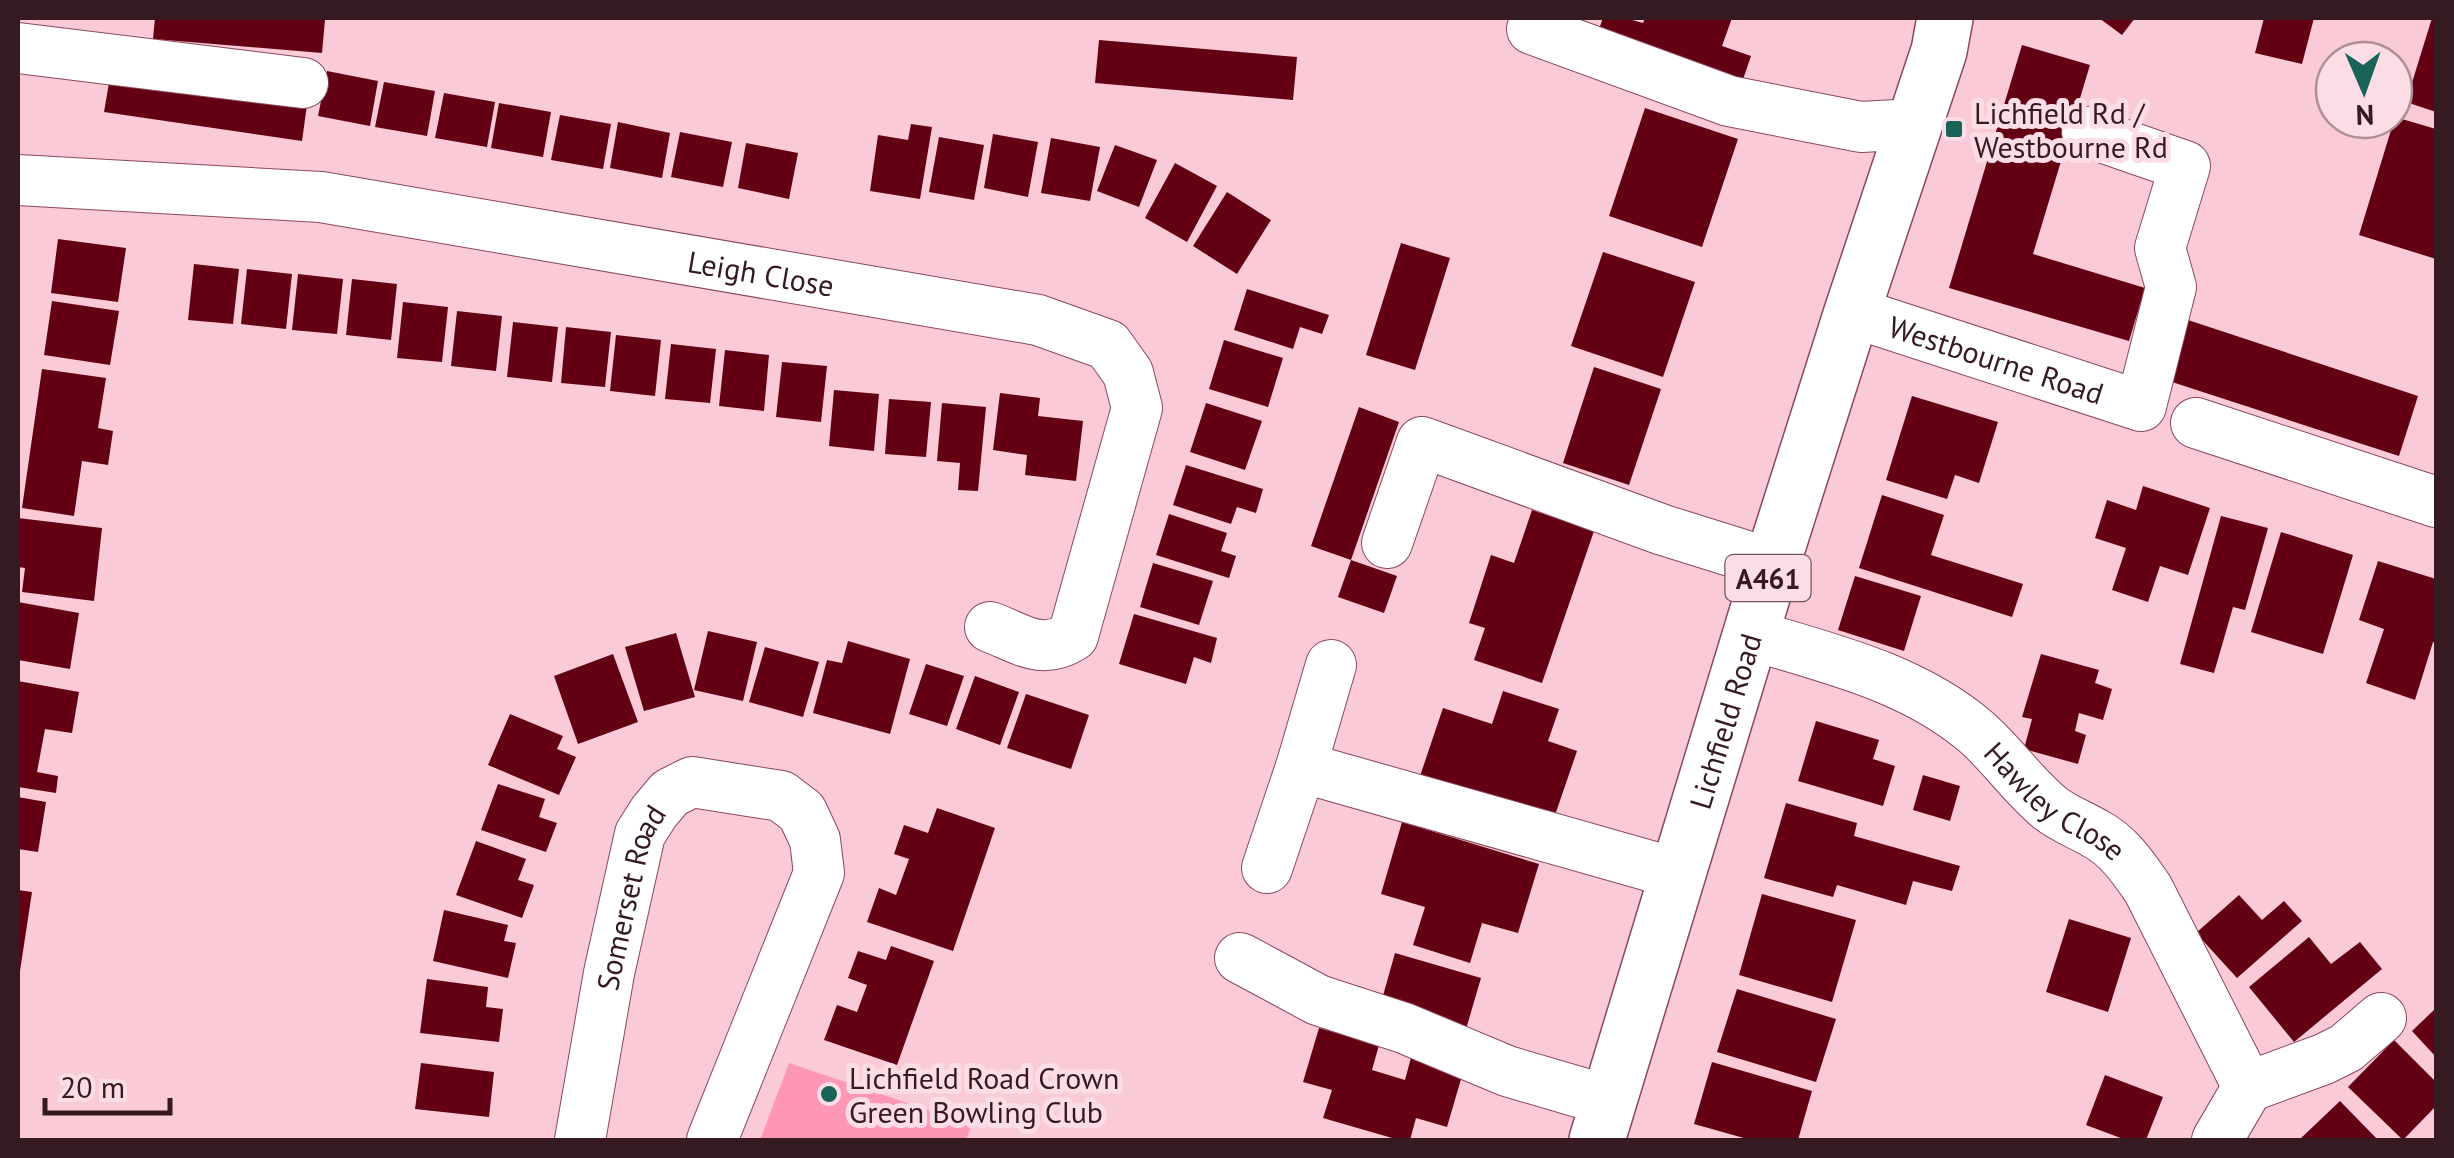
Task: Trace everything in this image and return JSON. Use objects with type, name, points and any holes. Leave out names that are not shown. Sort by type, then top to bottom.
[{"type":"highway","name":"Lichfield Road","points":[[1603,1120],[1772,564],[1939,51],[1945,18]]},
{"type":"street","points":[[1532,30],[1729,100],[1861,127],[1915,124]]},
{"type":"street","points":[[18,48],[302,83]]},
{"type":"street","name":"Westbourne Road","points":[[1852,312],[2142,406],[2170,287],[2160,248],[2185,166],[2087,132]]},
{"type":"street","name":"Leigh Close","points":[[18,180],[321,197],[1038,320],[1108,346],[1128,373],[1137,408],[1073,636],[1059,645],[1044,647],[990,628]]},
{"type":"street","points":[[2196,423],[2436,499]]},
{"type":"street","points":[[1387,544],[1422,442],[1663,530],[1772,564]]},
{"type":"street","name":"Hawley Close","points":[[1752,635],[1880,674],[1934,701],[1976,732],[2049,807],[2100,835],[2127,860],[2148,890],[2248,1087]]},
{"type":"street","points":[[1267,868],[1331,665]]},
{"type":"street","points":[[1301,767],[1678,874]]},
{"type":"street","name":"Somerset Road","points":[[580,1140],[609,974],[640,834],[670,793],[692,782],[780,796],[802,812],[816,840],[819,873],[712,1140]]},
{"type":"street","points":[[1240,958],[1318,1000],[1404,1028],[1507,1071],[1603,1120]]},
{"type":"street","points":[[2217,1140],[2248,1087],[2324,1060],[2346,1048],[2381,1018]]},
{"type":"shaded area","name":"Lichfield Road Crown Green Bowling Club","points":[[789,1063],[972,1125],[966,1140],[760,1140]]},
{"type":"building","points":[[155,18],[325,20],[322,53],[153,39]]},
{"type":"building","points":[[1603,18],[1643,23],[1645,18],[1732,18],[1722,46],[1751,56],[1736,100],[1591,51]]},
{"type":"building","points":[[2099,18],[2135,18],[2122,35]]},
{"type":"building","points":[[2264,18],[2314,18],[2302,64],[2255,53]]},
{"type":"building","points":[[2432,18],[2436,18],[2436,112],[2414,105],[2414,76]]},
{"type":"building","points":[[1099,40],[1297,57],[1293,100],[1095,83]]},
{"type":"building","points":[[2022,45],[2090,65],[2033,254],[2145,288],[2129,341],[1949,288]]},
{"type":"building","points":[[327,71],[378,81],[370,126],[318,116]]},
{"type":"building","points":[[110,77],[307,105],[302,141],[104,112]]},
{"type":"building","points":[[384,82],[435,91],[427,136],[375,127]]},
{"type":"building","points":[[444,93],[495,102],[487,147],[435,138]]},
{"type":"building","points":[[499,103],[551,112],[543,157],[491,148]]},
{"type":"building","points":[[1645,108],[1738,139],[1702,247],[1609,216]]},
{"type":"building","points":[[560,115],[611,124],[603,169],[551,160]]},
{"type":"building","points":[[618,122],[670,133],[662,178],[610,168]]},
{"type":"building","points":[[2414,123],[2436,129],[2436,259],[2359,235],[2388,140],[2414,140]]},
{"type":"building","points":[[911,124],[932,127],[920,199],[870,191],[878,135],[908,140]]},
{"type":"building","points":[[680,132],[732,142],[723,187],[671,177]]},
{"type":"building","points":[[993,134],[1038,142],[1028,197],[984,188]]},
{"type":"building","points":[[939,137],[984,145],[974,200],[929,192]]},
{"type":"building","points":[[1051,138],[1100,147],[1090,201],[1041,193]]},
{"type":"building","points":[[746,143],[798,153],[789,199],[738,188]]},
{"type":"building","points":[[1115,145],[1157,160],[1139,207],[1097,191]]},
{"type":"building","points":[[1175,163],[1217,186],[1187,242],[1145,218]]},
{"type":"building","points":[[1227,192],[1271,220],[1237,274],[1193,246]]},
{"type":"building","points":[[58,239],[126,248],[118,302],[51,293]]},
{"type":"building","points":[[1401,243],[1450,258],[1415,370],[1366,355]]},
{"type":"building","points":[[1603,252],[1695,282],[1663,377],[1571,346]]},
{"type":"building","points":[[194,264],[239,269],[233,324],[188,320]]},
{"type":"building","points":[[247,269],[292,274],[286,329],[241,324]]},
{"type":"building","points":[[298,274],[343,279],[337,334],[292,330]]},
{"type":"building","points":[[352,279],[397,284],[391,340],[346,335]]},
{"type":"building","points":[[1247,289],[1329,315],[1322,334],[1300,327],[1293,349],[1234,330]]},
{"type":"building","points":[[52,301],[119,311],[110,365],[44,355]]},
{"type":"building","points":[[403,302],[448,307],[442,362],[397,358]]},
{"type":"building","points":[[457,311],[502,316],[496,371],[451,366]]},
{"type":"building","points":[[2188,320],[2418,396],[2399,456],[2169,381]]},
{"type":"building","points":[[513,322],[558,327],[552,382],[507,377]]},
{"type":"building","points":[[566,327],[611,332],[605,387],[561,383]]},
{"type":"building","points":[[616,335],[661,340],[655,396],[610,391]]},
{"type":"building","points":[[1224,340],[1283,358],[1268,407],[1209,389]]},
{"type":"building","points":[[671,344],[716,349],[710,403],[665,399]]},
{"type":"building","points":[[725,350],[769,355],[764,411],[719,406]]},
{"type":"building","points":[[782,362],[827,366],[821,422],[776,417]]},
{"type":"building","points":[[1594,367],[1661,389],[1629,485],[1563,463]]},
{"type":"building","points":[[42,369],[106,378],[98,428],[113,431],[108,465],[82,461],[74,516],[22,508]]},
{"type":"building","points":[[834,390],[879,394],[874,451],[829,446]]},
{"type":"building","points":[[1000,393],[1040,398],[1038,416],[1083,421],[1076,481],[1025,475],[1027,455],[993,450]]},
{"type":"building","points":[[1912,396],[1998,422],[1979,483],[1955,475],[1947,499],[1886,480]]},
{"type":"building","points":[[889,399],[931,402],[926,457],[885,454]]},
{"type":"building","points":[[942,403],[986,407],[978,491],[958,490],[960,463],[937,461]]},
{"type":"building","points":[[1206,403],[1262,421],[1245,470],[1190,452]]},
{"type":"building","points":[[1359,407],[1399,422],[1351,560],[1311,546]]},
{"type":"building","points":[[1186,465],[1263,489],[1256,513],[1237,507],[1231,524],[1173,505]]},
{"type":"building","points":[[2143,486],[2210,508],[2188,575],[2160,566],[2148,602],[2112,590],[2126,548],[2095,538],[2107,500],[2136,510]]},
{"type":"building","points":[[1882,495],[1944,515],[1931,555],[2023,584],[2012,617],[1859,568]]},
{"type":"building","points":[[1532,510],[1594,531],[1542,683],[1474,660],[1485,628],[1469,623],[1491,555],[1514,563]]},
{"type":"building","points":[[1169,514],[1227,533],[1221,551],[1236,556],[1229,578],[1156,555]]},
{"type":"building","points":[[2221,516],[2268,528],[2245,610],[2233,607],[2214,673],[2180,664]]},
{"type":"building","points":[[18,518],[102,528],[94,601],[22,592],[25,568],[18,567]]},
{"type":"building","points":[[2281,532],[2353,555],[2323,654],[2251,632]]},
{"type":"building","points":[[1351,560],[1397,576],[1384,613],[1338,597]]},
{"type":"building","points":[[2378,561],[2436,579],[2436,643],[2433,642],[2415,700],[2366,683],[2384,629],[2359,620]]},
{"type":"building","points":[[1153,563],[1213,581],[1199,625],[1140,607]]},
{"type":"building","points":[[1855,576],[1921,596],[1904,651],[1838,630]]},
{"type":"building","points":[[18,602],[79,613],[70,669],[18,660]]},
{"type":"building","points":[[1134,614],[1217,638],[1211,663],[1194,657],[1186,684],[1119,664]]},
{"type":"building","points":[[708,631],[757,642],[743,701],[694,690]]},
{"type":"building","points":[[676,633],[695,697],[644,711],[625,647]]},
{"type":"building","points":[[848,641],[910,659],[890,734],[813,713],[827,660],[842,663]]},
{"type":"building","points":[[765,647],[819,662],[803,717],[749,702]]},
{"type":"building","points":[[613,654],[638,722],[578,744],[554,676]]},
{"type":"building","points":[[2041,654],[2099,670],[2095,683],[2112,689],[2103,720],[2079,713],[2075,731],[2086,735],[2078,764],[2024,749],[2032,719],[2022,717]]},
{"type":"building","points":[[926,664],[964,676],[947,726],[909,714]]},
{"type":"building","points":[[975,676],[1019,692],[1000,745],[956,729]]},
{"type":"building","points":[[18,681],[79,692],[72,733],[45,729],[37,772],[58,776],[56,793],[18,787]]},
{"type":"building","points":[[1503,691],[1559,709],[1548,741],[1577,751],[1552,824],[1419,779],[1443,708],[1492,724]]},
{"type":"building","points":[[1026,694],[1089,715],[1071,769],[1007,748]]},
{"type":"building","points":[[510,714],[563,736],[557,749],[576,757],[559,795],[488,765]]},
{"type":"building","points":[[1816,721],[1879,740],[1873,759],[1895,766],[1883,806],[1798,781]]},
{"type":"building","points":[[1923,775],[1960,786],[1950,821],[1913,810]]},
{"type":"building","points":[[498,784],[545,799],[539,817],[557,823],[546,852],[481,830]]},
{"type":"building","points":[[18,797],[46,802],[38,852],[18,849]]},
{"type":"building","points":[[1786,803],[1857,823],[1854,836],[1960,866],[1952,891],[1913,881],[1906,905],[1837,885],[1833,897],[1764,878]]},
{"type":"building","points":[[937,808],[995,828],[953,951],[867,922],[879,888],[896,895],[909,859],[894,854],[904,825],[928,833]]},
{"type":"building","points":[[1402,822],[1539,864],[1518,933],[1482,923],[1470,963],[1413,945],[1425,907],[1381,894]]},
{"type":"building","points":[[476,841],[526,859],[518,880],[534,885],[522,918],[456,895]]},
{"type":"building","points":[[18,890],[32,892],[20,971],[18,971]]},
{"type":"building","points":[[1762,894],[1856,920],[1832,1002],[1739,975]]},
{"type":"building","points":[[2239,895],[2262,920],[2284,901],[2302,921],[2237,978],[2196,933]]},
{"type":"building","points":[[444,910],[508,925],[504,941],[516,943],[508,978],[433,961]]},
{"type":"building","points":[[2069,919],[2131,938],[2108,1012],[2046,992]]},
{"type":"building","points":[[2309,937],[2331,964],[2360,942],[2382,969],[2294,1042],[2249,987]]},
{"type":"building","points":[[891,946],[934,961],[897,1065],[824,1040],[837,1005],[857,1012],[867,985],[848,978],[858,951],[886,960]]},
{"type":"building","points":[[1395,953],[1481,978],[1464,1036],[1379,1010]]},
{"type":"building","points":[[427,979],[488,987],[486,1007],[503,1009],[499,1042],[420,1033]]},
{"type":"building","points":[[1737,989],[1836,1019],[1816,1082],[1717,1052]]},
{"type":"building","points":[[2436,1008],[2436,1057],[2412,1031]]},
{"type":"building","points":[[1319,1028],[1379,1045],[1372,1070],[1405,1080],[1412,1054],[1464,1069],[1447,1127],[1416,1118],[1410,1140],[1399,1140],[1323,1118],[1332,1090],[1303,1082]]},
{"type":"building","points":[[2394,1040],[2436,1082],[2436,1106],[2403,1140],[2348,1087]]},
{"type":"building","points":[[1712,1062],[1812,1091],[1798,1140],[1751,1140],[1694,1124]]},
{"type":"building","points":[[421,1063],[494,1072],[489,1117],[415,1109]]},
{"type":"building","points":[[2105,1075],[2163,1097],[2146,1140],[2126,1140],[2086,1125]]},
{"type":"building","points":[[2340,1101],[2378,1140],[2299,1140]]},
{"type":"place","name":"Lichfield Rd / Westbourne Rd","points":[[1954,129]]},
{"type":"place","name":"Lichfield Road Crown Green Bowling Club","points":[[829,1094]]}]
